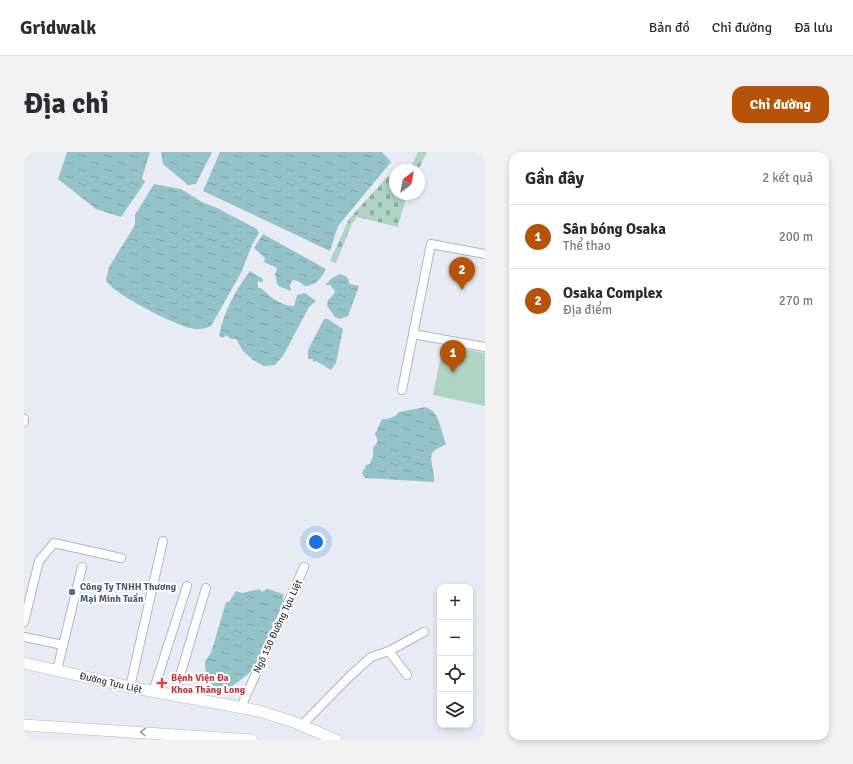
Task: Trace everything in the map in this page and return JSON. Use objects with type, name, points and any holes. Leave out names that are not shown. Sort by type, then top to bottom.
[{"type":"street","points":[[402,390],[431,244],[485,254]]},
{"type":"street","points":[[413,334],[485,347]]},
{"type":"street","points":[[130,687],[163,541]]},
{"type":"street","points":[[24,622],[39,561],[54,542],[121,558]]},
{"type":"street","points":[[57,670],[82,567]]},
{"type":"street","name":"Ngõ 150 Đường Tựu Liệt","points":[[240,707],[304,567]]},
{"type":"street","points":[[153,692],[187,586]]},
{"type":"street","points":[[174,696],[206,588]]},
{"type":"street","points":[[302,725],[371,657],[389,651],[424,632]]},
{"type":"street","points":[[24,637],[63,645]]},
{"type":"street","points":[[389,651],[406,675]]},
{"type":"street","name":"Đường Tựu Liệt","points":[[24,663],[153,692],[240,707],[275,715],[336,740]]},
{"type":"street","points":[[24,725],[252,740]]},
{"type":"green space","points":[[418,152],[427,152],[421,164],[412,164]]},
{"type":"green space","points":[[388,176],[389,200],[405,200],[398,227],[357,217],[352,224],[336,263],[330,261],[349,219]]},
{"type":"green space","points":[[443,345],[485,353],[485,406],[433,395]]},
{"type":"water","points":[[67,152],[150,152],[142,178],[145,182],[121,217],[96,209],[58,179]]},
{"type":"water","points":[[161,152],[212,152],[196,184],[188,185],[163,164]]},
{"type":"water","points":[[220,152],[382,152],[391,162],[338,226],[330,251],[203,191]]},
{"type":"water","points":[[154,184],[181,189],[202,202],[217,208],[257,229],[259,233],[252,245],[242,271],[211,326],[201,329],[193,329],[182,326],[144,308],[119,293],[110,286],[106,280],[109,267],[135,225],[135,215]]},
{"type":"water","points":[[263,234],[326,269],[320,278],[312,285],[305,286],[298,281],[293,280],[290,284],[291,291],[278,286],[275,275],[277,268],[264,262],[265,258],[254,248]]},
{"type":"water","points":[[250,271],[263,279],[262,282],[258,281],[258,288],[261,288],[280,303],[294,306],[297,295],[305,293],[316,301],[309,307],[283,356],[275,365],[264,366],[253,360],[243,351],[236,339],[231,339],[226,335],[223,338],[219,336],[224,318],[231,302]]},
{"type":"water","points":[[340,274],[347,277],[350,284],[359,286],[348,316],[340,319],[335,317],[327,306],[328,300],[335,291],[330,285],[325,285],[332,278]]},
{"type":"water","points":[[324,319],[328,319],[343,329],[336,363],[331,370],[316,361],[313,362],[313,359],[308,359],[308,350]]},
{"type":"water","points":[[425,407],[430,409],[437,417],[446,444],[432,453],[431,461],[434,482],[365,478],[362,473],[366,465],[370,464],[373,456],[373,448],[378,441],[375,434],[382,419],[393,417],[399,412]]},
{"type":"water","points":[[259,589],[262,592],[268,589],[283,594],[281,610],[266,645],[251,671],[224,691],[211,684],[207,676],[205,661],[211,653],[226,602],[229,602],[236,591],[242,593]]},
{"type":"place","name":"Osaka Complex","points":[[462,290]]},
{"type":"place","name":"Sân bóng Osaka","points":[[453,373]]},
{"type":"place","name":"Công Ty TNHH Thương Mại Minh Tuấn","points":[[72,592]]},
{"type":"place","name":"Bệnh Viện Đa Khoa Thăng Long","points":[[162,683]]}]
